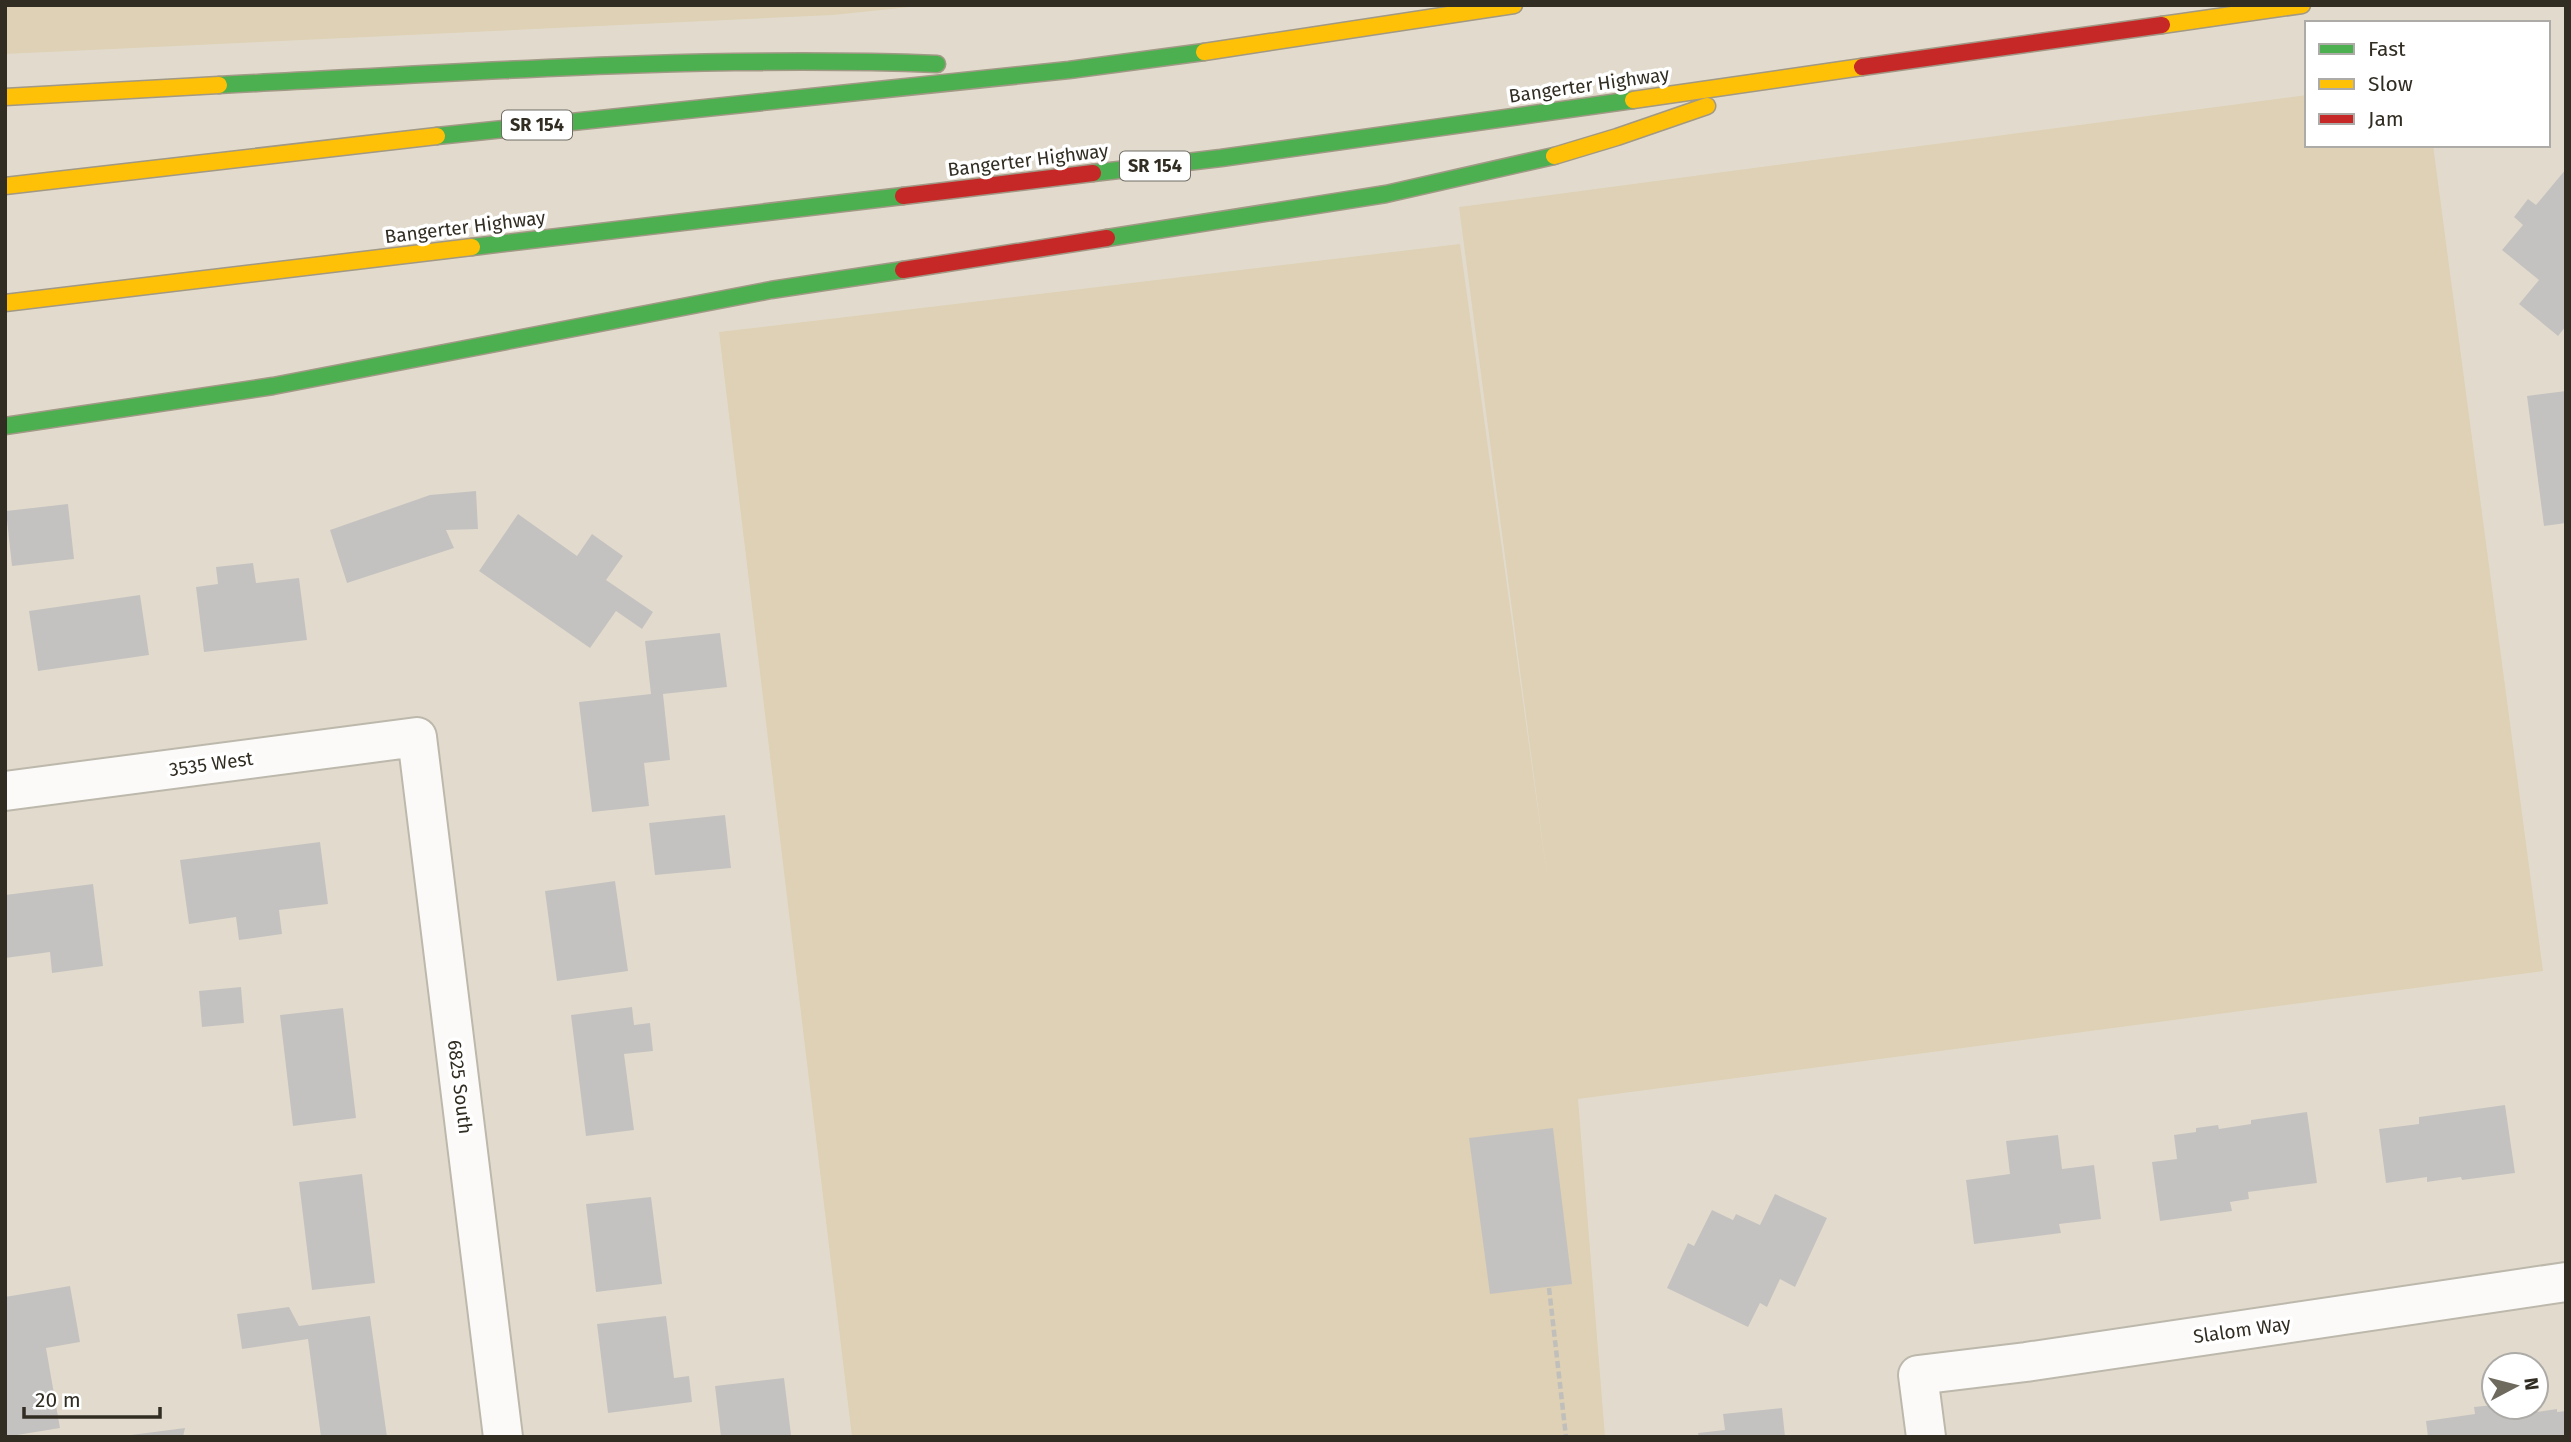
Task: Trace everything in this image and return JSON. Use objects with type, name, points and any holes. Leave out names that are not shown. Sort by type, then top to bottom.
[{"type":"highway","name":"SR 154","points":[[5,186],[432,136],[1069,70],[1514,5]]},
{"type":"highway","name":"Bangerter Highway","points":[[5,303],[1221,158],[2302,5]]},
{"type":"highway","points":[[5,97],[568,67],[832,60],[1069,70]]},
{"type":"highway","points":[[5,426],[273,386],[771,290],[1425,188],[1586,147],[1662,123],[1767,82]]},
{"type":"street","name":"3535 West","points":[[5,791],[417,737]]},
{"type":"street","name":"6825 South","points":[[417,737],[503,1437]]},
{"type":"street","name":"Slalom Way","points":[[1926,1437],[1918,1375],[2040,1360],[2566,1282]]},
{"type":"path","points":[[1549,1288],[1566,1437]]},
{"type":"shaded area","points":[[5,5],[929,5],[833,15],[5,54]]},
{"type":"shaded area","points":[[2305,95],[2305,147],[2433,147],[2543,971],[1578,1099],[1605,1437],[852,1437],[719,332],[1460,244],[1548,883],[1459,207]]},
{"type":"building","points":[[2566,169],[2566,326],[2558,336],[2519,304],[2539,280],[2502,250],[2523,225],[2514,217],[2528,199],[2536,205]]},
{"type":"building","points":[[2566,391],[2566,523],[2544,526],[2527,396]]},
{"type":"building","points":[[476,491],[478,529],[446,530],[454,548],[347,583],[330,530],[430,495]]},
{"type":"building","points":[[68,504],[74,559],[12,566],[6,511]]},
{"type":"building","points":[[518,514],[577,556],[592,534],[623,556],[606,580],[653,612],[642,629],[616,611],[590,648],[479,571]]},
{"type":"building","points":[[253,563],[256,583],[299,578],[307,640],[204,652],[196,587],[218,584],[216,567]]},
{"type":"building","points":[[140,595],[149,655],[38,671],[29,611]]},
{"type":"building","points":[[720,633],[727,687],[663,694],[670,760],[644,763],[649,806],[592,812],[579,702],[651,694],[645,641]]},
{"type":"building","points":[[725,815],[731,868],[655,875],[649,823]]},
{"type":"building","points":[[320,842],[328,904],[279,910],[282,934],[239,940],[236,917],[189,924],[180,860]]},
{"type":"building","points":[[615,881],[628,971],[557,981],[545,891]]},
{"type":"building","points":[[93,884],[103,966],[52,973],[50,952],[5,958],[5,895]]},
{"type":"building","points":[[241,987],[244,1023],[202,1027],[199,991]]},
{"type":"building","points":[[632,1007],[634,1025],[650,1023],[653,1051],[624,1054],[634,1130],[586,1136],[571,1015]]},
{"type":"building","points":[[343,1008],[356,1118],[293,1126],[280,1015]]},
{"type":"building","points":[[2505,1105],[2515,1173],[2462,1180],[2461,1177],[2427,1182],[2427,1177],[2386,1183],[2379,1129],[2419,1124],[2419,1117]]},
{"type":"building","points":[[2307,1112],[2317,1183],[2248,1192],[2249,1199],[2230,1202],[2232,1211],[2160,1221],[2152,1162],[2177,1159],[2174,1135],[2196,1132],[2196,1128],[2218,1125],[2219,1129],[2251,1124],[2251,1120]]},
{"type":"building","points":[[1553,1128],[1572,1284],[1490,1294],[1469,1138]]},
{"type":"building","points":[[2058,1135],[2062,1169],[2094,1165],[2101,1219],[2059,1224],[2061,1233],[1974,1244],[1966,1180],[2010,1174],[2006,1141]]},
{"type":"building","points":[[362,1174],[375,1283],[312,1290],[299,1182]]},
{"type":"building","points":[[1775,1194],[1827,1218],[1795,1287],[1780,1279],[1767,1307],[1760,1303],[1748,1327],[1667,1288],[1688,1243],[1694,1246],[1712,1210],[1733,1220],[1736,1214],[1760,1225]]},
{"type":"building","points":[[651,1197],[662,1284],[596,1292],[586,1204]]},
{"type":"building","points":[[70,1286],[80,1342],[46,1348],[60,1428],[5,1437],[5,1297]]},
{"type":"building","points":[[289,1307],[299,1326],[370,1316],[387,1437],[321,1437],[308,1339],[242,1349],[237,1314]]},
{"type":"building","points":[[666,1316],[674,1378],[689,1376],[692,1402],[608,1413],[597,1324]]},
{"type":"building","points":[[784,1378],[791,1435],[721,1437],[715,1386]]},
{"type":"building","points":[[2480,1406],[2480,1421],[2550,1421],[2550,1410],[2566,1411],[2566,1437],[2428,1437],[2426,1421],[2475,1414],[2474,1407]]},
{"type":"building","points":[[1782,1408],[1785,1437],[1699,1437],[1698,1433],[1725,1430],[1723,1414]]},
{"type":"building","points":[[185,1428],[183,1437],[131,1435]]},
{"type":"traffic: fast","points":[[437,136],[1069,70],[1204,52]]},
{"type":"traffic: fast","points":[[219,85],[668,64],[937,64]]},
{"type":"traffic: fast","points":[[1093,173],[1221,158],[1633,100]]},
{"type":"traffic: fast","points":[[1107,238],[1386,194],[1554,156]]},
{"type":"traffic: fast","points":[[472,247],[903,196]]},
{"type":"traffic: fast","points":[[5,426],[273,386],[771,290],[903,270]]},
{"type":"traffic: slow","points":[[1204,52],[1514,5]]},
{"type":"traffic: slow","points":[[2162,25],[2302,5]]},
{"type":"traffic: slow","points":[[1633,100],[1862,67]]},
{"type":"traffic: slow","points":[[5,97],[219,85]]},
{"type":"traffic: slow","points":[[1554,156],[1707,106]]},
{"type":"traffic: slow","points":[[5,186],[437,136]]},
{"type":"traffic: slow","points":[[5,303],[472,247]]},
{"type":"traffic: jam","points":[[1862,67],[2162,25]]},
{"type":"traffic: jam","points":[[903,196],[1093,173]]},
{"type":"traffic: jam","points":[[903,270],[1107,238]]}]
